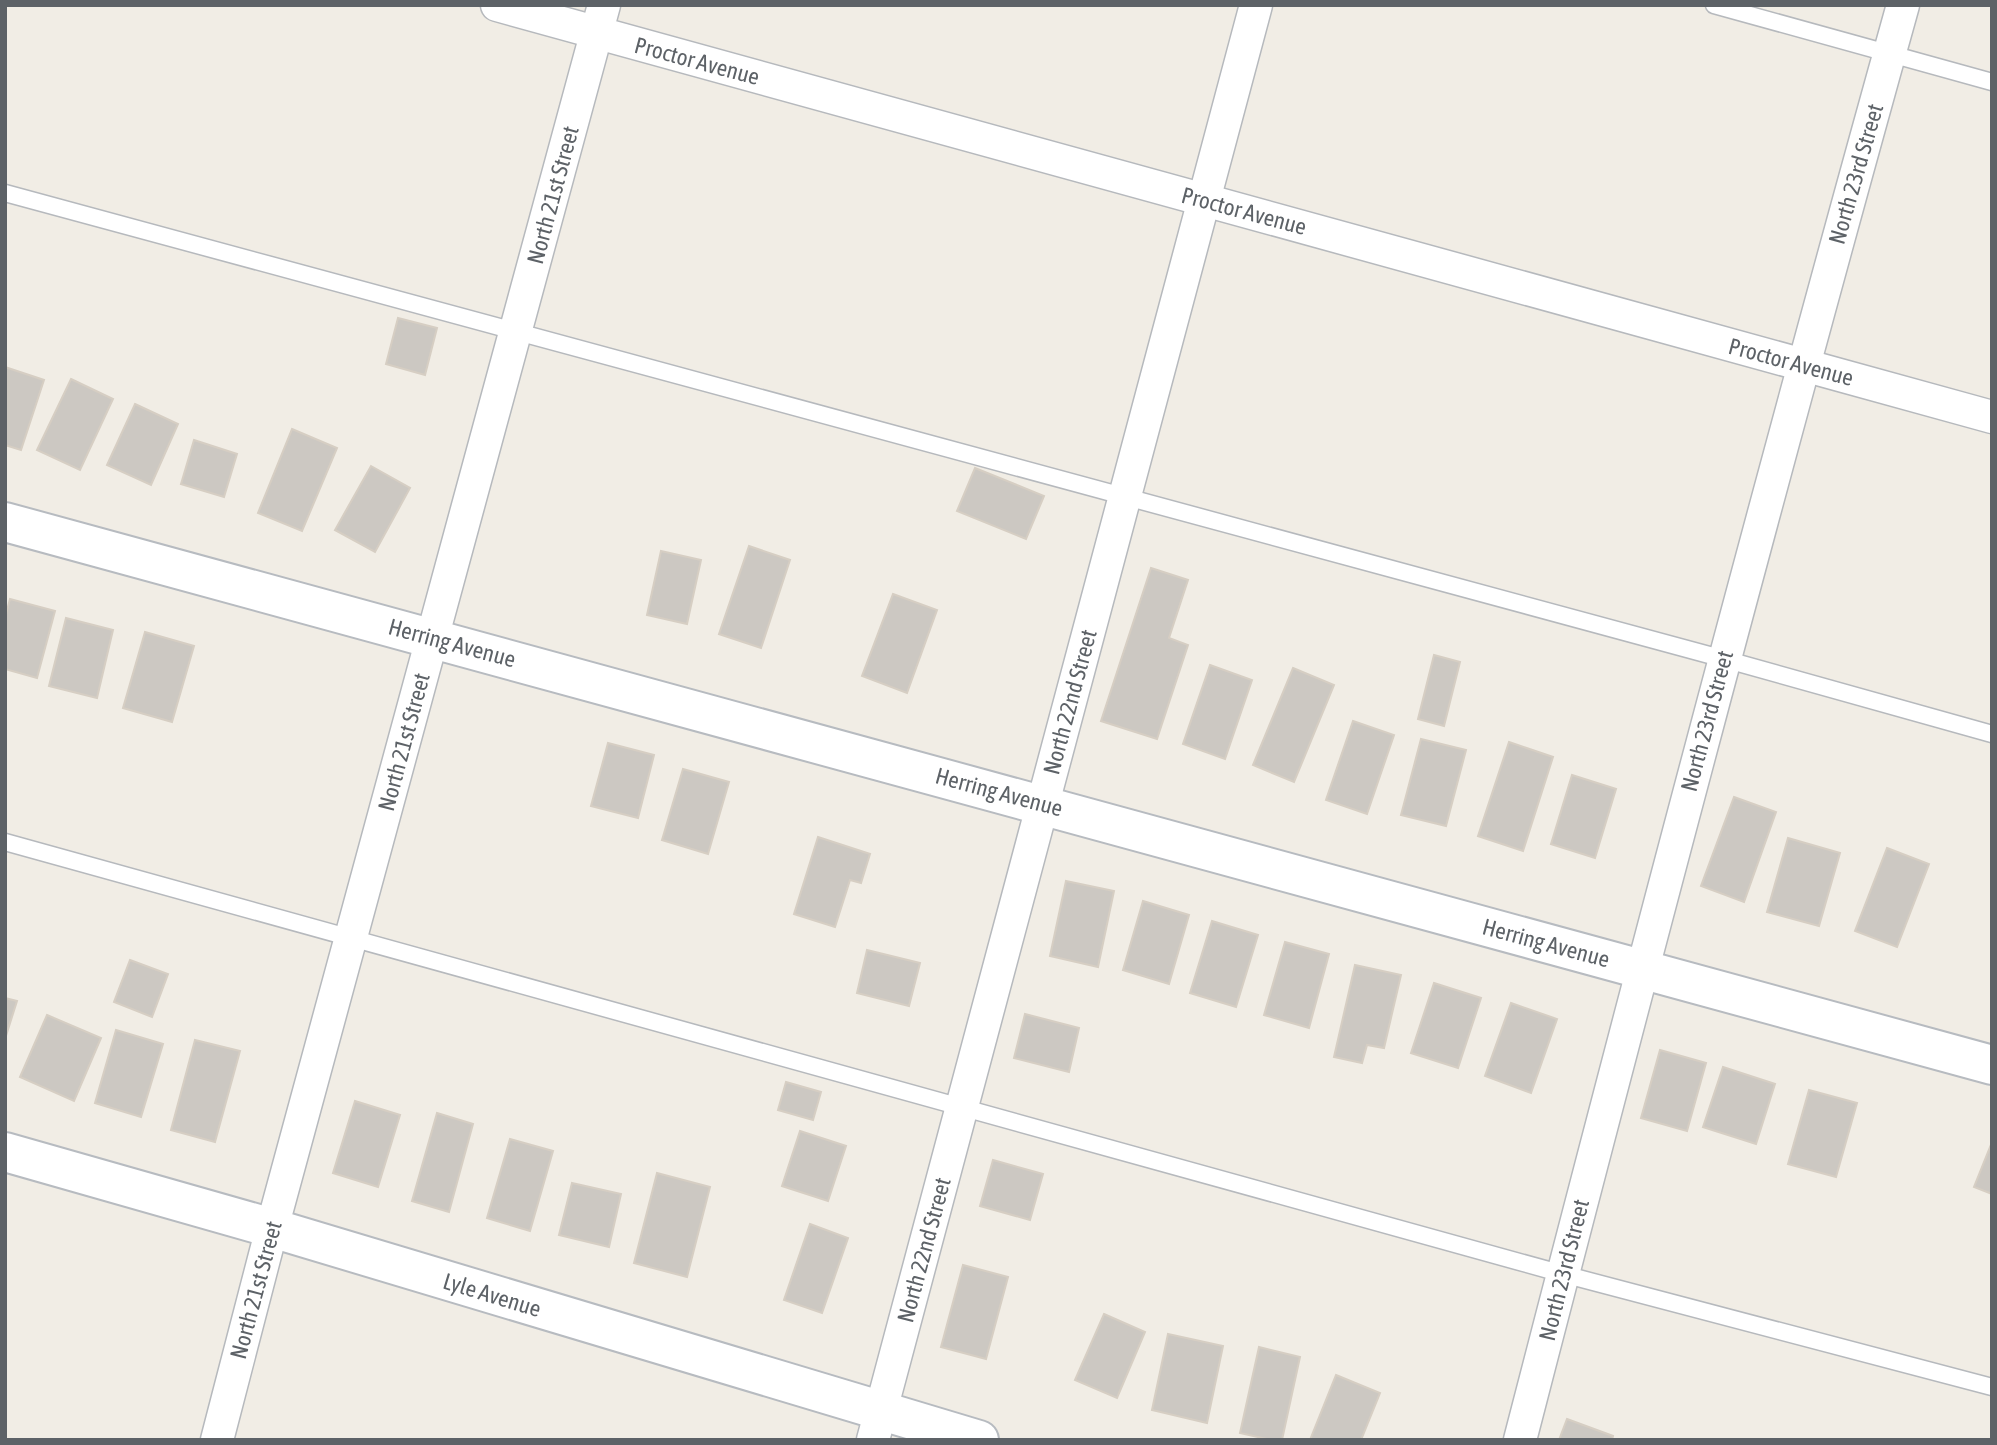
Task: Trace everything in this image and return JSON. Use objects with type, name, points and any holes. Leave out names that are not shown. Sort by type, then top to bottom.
[{"type":"main road","name":"Herring Avenue","points":[[5,522],[1992,1065]]},
{"type":"main road","name":"Lyle Avenue","points":[[5,1152],[272,1228],[877,1426],[979,1440]]},
{"type":"street","name":"Proctor Avenue","points":[[497,5],[601,19],[1204,200],[1992,417]]},
{"type":"street","name":"North 22nd Street","points":[[877,1426],[1256,5]]},
{"type":"street","name":"North 23rd Street","points":[[1520,1440],[1641,969],[1903,5]]},
{"type":"street","name":"North 21st Street","points":[[217,1440],[350,939],[601,19]]},
{"type":"lane","points":[[1714,5],[1992,82]]},
{"type":"lane","points":[[5,193],[1992,734]]},
{"type":"lane","points":[[5,842],[1563,1274],[1992,1388]]},
{"type":"building","points":[[398,318],[437,328],[425,375],[386,364]]},
{"type":"building","points":[[5,367],[44,380],[21,450],[5,445]]},
{"type":"building","points":[[71,379],[113,399],[80,470],[37,450]]},
{"type":"building","points":[[135,404],[178,424],[151,485],[107,465]]},
{"type":"building","points":[[292,429],[337,448],[302,531],[258,513]]},
{"type":"building","points":[[194,440],[237,454],[224,497],[181,484]]},
{"type":"building","points":[[371,466],[410,488],[375,552],[335,530]]},
{"type":"building","points":[[975,468],[1044,496],[1026,539],[957,511]]},
{"type":"building","points":[[749,546],[790,560],[761,648],[719,634]]},
{"type":"building","points":[[661,551],[701,560],[687,624],[647,615]]},
{"type":"building","points":[[1151,568],[1188,580],[1169,638],[1188,645],[1157,739],[1101,721]]},
{"type":"building","points":[[893,594],[937,610],[907,693],[862,676]]},
{"type":"building","points":[[10,599],[55,611],[37,678],[5,669],[5,618]]},
{"type":"building","points":[[66,618],[113,630],[97,698],[49,686]]},
{"type":"building","points":[[145,632],[194,646],[172,722],[123,708]]},
{"type":"building","points":[[1434,655],[1460,662],[1444,726],[1418,719]]},
{"type":"building","points":[[1210,665],[1252,680],[1225,759],[1183,744]]},
{"type":"building","points":[[1293,668],[1334,685],[1294,782],[1253,765]]},
{"type":"building","points":[[1353,721],[1394,735],[1367,814],[1326,800]]},
{"type":"building","points":[[1421,739],[1466,750],[1446,826],[1401,815]]},
{"type":"building","points":[[1509,742],[1553,757],[1523,851],[1478,836]]},
{"type":"building","points":[[608,743],[654,755],[638,818],[591,806]]},
{"type":"building","points":[[683,769],[729,782],[708,854],[662,840]]},
{"type":"building","points":[[1572,775],[1616,789],[1595,858],[1551,844]]},
{"type":"building","points":[[1734,797],[1776,812],[1744,902],[1701,886]]},
{"type":"building","points":[[818,837],[870,854],[861,883],[850,880],[835,927],[794,914]]},
{"type":"building","points":[[1788,838],[1840,853],[1819,926],[1767,912]]},
{"type":"building","points":[[1887,848],[1929,864],[1897,947],[1855,931]]},
{"type":"building","points":[[1066,881],[1114,891],[1098,967],[1050,956]]},
{"type":"building","points":[[1143,901],[1189,915],[1169,984],[1123,970]]},
{"type":"building","points":[[1212,921],[1258,935],[1236,1007],[1190,993]]},
{"type":"building","points":[[1285,942],[1329,954],[1309,1028],[1264,1015]]},
{"type":"building","points":[[867,950],[920,963],[909,1006],[857,993]]},
{"type":"building","points":[[130,960],[168,974],[152,1017],[114,1002]]},
{"type":"building","points":[[1355,965],[1401,975],[1384,1048],[1367,1045],[1362,1063],[1334,1057]]},
{"type":"building","points":[[1434,983],[1481,998],[1458,1068],[1411,1053]]},
{"type":"building","points":[[5,998],[17,1001],[5,1039]]},
{"type":"building","points":[[1511,1003],[1557,1019],[1531,1093],[1485,1076]]},
{"type":"building","points":[[1025,1014],[1079,1028],[1069,1072],[1014,1058]]},
{"type":"building","points":[[47,1015],[101,1038],[74,1101],[20,1077]]},
{"type":"building","points":[[116,1030],[163,1044],[141,1117],[95,1103]]},
{"type":"building","points":[[195,1040],[240,1051],[215,1142],[171,1130]]},
{"type":"building","points":[[1660,1050],[1706,1063],[1687,1131],[1641,1118]]},
{"type":"building","points":[[1723,1067],[1775,1084],[1756,1144],[1703,1127]]},
{"type":"building","points":[[786,1082],[821,1092],[813,1120],[778,1110]]},
{"type":"building","points":[[1809,1090],[1857,1103],[1836,1177],[1788,1164]]},
{"type":"building","points":[[355,1101],[400,1115],[378,1187],[333,1173]]},
{"type":"building","points":[[437,1113],[473,1124],[449,1212],[412,1201]]},
{"type":"building","points":[[800,1131],[846,1146],[828,1201],[782,1186]]},
{"type":"building","points":[[510,1139],[553,1151],[530,1231],[487,1218]]},
{"type":"building","points":[[1992,1142],[1992,1194],[1974,1187]]},
{"type":"building","points":[[993,1160],[1043,1174],[1030,1220],[980,1206]]},
{"type":"building","points":[[657,1173],[710,1187],[687,1277],[634,1263]]},
{"type":"building","points":[[572,1183],[621,1194],[609,1247],[559,1235]]},
{"type":"building","points":[[810,1224],[848,1238],[822,1313],[784,1300]]},
{"type":"building","points":[[963,1265],[1008,1277],[986,1359],[941,1347]]},
{"type":"building","points":[[1104,1314],[1145,1332],[1117,1398],[1075,1380]]},
{"type":"building","points":[[1168,1334],[1223,1346],[1207,1423],[1152,1410]]},
{"type":"building","points":[[1259,1347],[1300,1357],[1282,1440],[1240,1433]]},
{"type":"building","points":[[1336,1375],[1380,1393],[1361,1440],[1310,1440]]},
{"type":"building","points":[[1567,1419],[1613,1436],[1612,1440],[1559,1440]]}]
